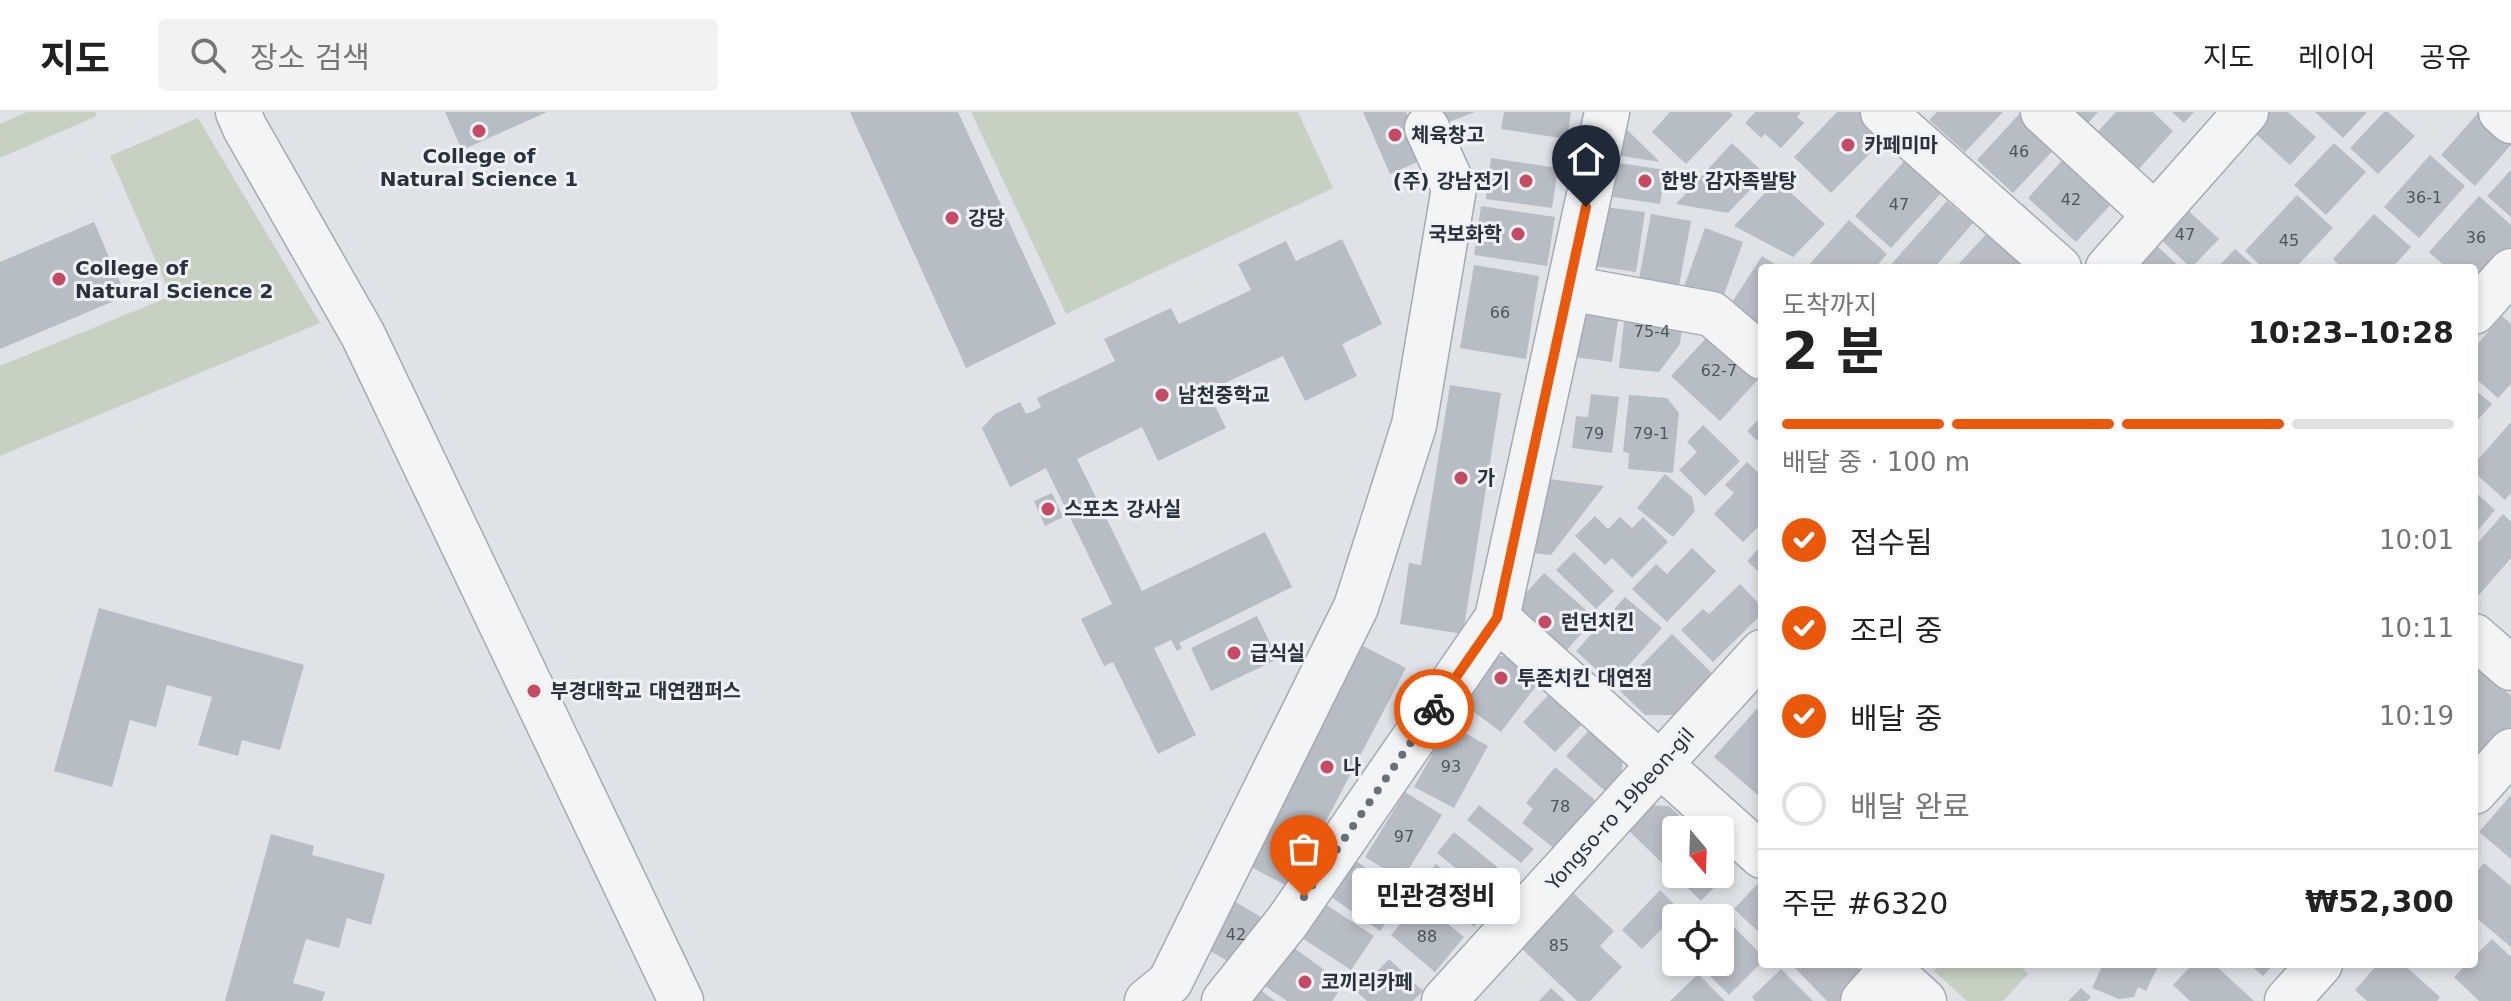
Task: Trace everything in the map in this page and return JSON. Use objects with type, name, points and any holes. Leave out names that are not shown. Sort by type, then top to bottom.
[{"type":"street","points":[[238,112],[363,335],[681,1001]]},
{"type":"street","points":[[1224,1001],[1287,922],[1497,618],[1607,112]]},
{"type":"street","points":[[1883,112],[2054,264]]},
{"type":"street","points":[[2043,112],[2155,215]]},
{"type":"street","points":[[2112,264],[2246,112]]},
{"type":"street","points":[[2501,112],[2511,121]]},
{"type":"street","points":[[1169,995],[1356,607],[1414,425],[1454,188],[1427,128]]},
{"type":"street","points":[[2478,308],[2511,271]]},
{"type":"street","points":[[1569,288],[1712,314],[1758,354]]},
{"type":"street","points":[[1497,618],[1758,852]]},
{"type":"street","points":[[2478,639],[2511,668]]},
{"type":"street","name":"Yongso-ro 19beon-gil","points":[[1444,1001],[1758,656]]},
{"type":"street","points":[[2478,788],[2511,751]]},
{"type":"street","points":[[2287,1001],[2316,968]]},
{"type":"street","points":[[1883,975],[1924,1001]]},
{"type":"green space","points":[[27,112],[95,112],[97,116],[0,158],[0,124]]},
{"type":"green space","points":[[971,112],[1298,112],[1333,188],[1066,314]]},
{"type":"green space","points":[[198,118],[320,323],[0,456],[0,366],[171,296],[110,156]]},
{"type":"green space","points":[[1937,968],[2022,968],[2028,974],[2003,1001],[1967,1001],[1934,971]]},
{"type":"building","name":"College of Natural Science 1","points":[[445,112],[547,112],[462,150]]},
{"type":"building","name":"강당","points":[[850,112],[958,112],[1056,324],[966,368]]},
{"type":"building","name":"체육창고","points":[[1363,112],[1406,112],[1427,158],[1390,174]]},
{"type":"building","points":[[1436,112],[1475,112],[1441,125]]},
{"type":"building","points":[[1504,112],[1571,112],[1567,139],[1501,129]]},
{"type":"building","points":[[1670,112],[1730,112],[1733,115],[1686,164],[1652,132]]},
{"type":"building","points":[[1755,112],[1801,112],[1797,117],[1804,123],[1781,148],[1765,134],[1761,138],[1745,123]]},
{"type":"building","points":[[1837,112],[1860,112],[1886,137],[1831,193],[1794,157]]},
{"type":"building","points":[[1937,112],[2003,112],[1965,152],[1929,120]]},
{"type":"building","points":[[2021,112],[2028,112],[2061,142],[2013,193],[1977,160]]},
{"type":"building","points":[[2056,112],[2098,112],[2079,133]]},
{"type":"building","points":[[2116,112],[2153,112],[2173,131],[2128,181],[2087,143]]},
{"type":"building","points":[[2172,112],[2194,112],[2184,123]]},
{"type":"building","points":[[2260,112],[2288,112],[2316,137],[2290,165],[2247,126]]},
{"type":"building","points":[[2315,112],[2367,112],[2343,138]]},
{"type":"building","points":[[2384,112],[2388,112],[2415,136],[2378,174],[2350,148]]},
{"type":"building","points":[[2479,112],[2511,141],[2511,145],[2475,186],[2441,155]]},
{"type":"building","points":[[1614,117],[1660,162],[1608,154]]},
{"type":"building","points":[[1732,143],[1765,174],[1728,213],[1676,204]]},
{"type":"building","points":[[2334,143],[2366,172],[2326,215],[2294,185]]},
{"type":"building","points":[[2430,155],[2465,186],[2419,238],[2384,207]]},
{"type":"building","points":[[2066,156],[2114,201],[2076,242],[2028,198]]},
{"type":"building","points":[[1491,158],[1558,168],[1552,208],[1486,199]]},
{"type":"building","points":[[1906,159],[1942,192],[1891,248],[1855,216]]},
{"type":"building","points":[[1606,161],[1666,170],[1660,204],[1600,195]]},
{"type":"building","points":[[2511,170],[2511,217],[2487,196]]},
{"type":"building","points":[[1777,180],[1825,224],[1793,257],[1734,226]]},
{"type":"building","points":[[2297,195],[2333,228],[2299,264],[2259,264],[2245,251]]},
{"type":"building","points":[[2479,196],[2511,225],[2511,250],[2478,287],[2478,264],[2442,264],[2429,252]]},
{"type":"building","points":[[1947,201],[1973,223],[1937,264],[1892,264]]},
{"type":"building","points":[[2178,201],[2219,239],[2195,264],[2187,264],[2151,230]]},
{"type":"building","points":[[1481,206],[1555,217],[1547,266],[1474,255]]},
{"type":"building","points":[[1597,206],[1645,212],[1636,272],[1588,265]]},
{"type":"building","points":[[1651,214],[1691,221],[1679,286],[1639,279]]},
{"type":"building","points":[[2374,214],[2411,247],[2396,264],[2338,264],[2333,259]]},
{"type":"building","points":[[1849,220],[1887,254],[1878,264],[1810,264]]},
{"type":"building","name":"College of Natural Science 2","points":[[94,222],[126,296],[0,349],[0,262]]},
{"type":"building","points":[[1705,228],[1743,242],[1721,303],[1683,290]]},
{"type":"building","points":[[1990,230],[2027,264],[1959,264]]},
{"type":"building","points":[[2145,235],[2177,264],[2118,264]]},
{"type":"building","name":"남천중학교","points":[[1342,239],[1382,324],[1342,344],[1357,376],[1305,401],[1283,356],[1225,383],[1230,393],[1213,402],[1226,428],[1158,461],[1142,427],[1077,459],[1142,591],[1265,532],[1292,587],[1179,643],[1182,648],[1177,651],[1171,640],[1154,648],[1196,735],[1158,754],[1113,662],[1104,666],[1081,619],[1112,604],[1046,468],[1010,487],[982,428],[995,414],[1020,402],[1026,414],[1034,411],[1041,407],[1037,398],[1115,361],[1104,339],[1171,308],[1179,324],[1251,290],[1238,264],[1286,241],[1296,261]]},
{"type":"building","points":[[2235,249],[2252,264],[2221,264]]},
{"type":"building","points":[[1762,256],[1775,264],[1758,264],[1758,325],[1729,307]]},
{"type":"building","points":[[1474,265],[1539,276],[1526,359],[1460,348]]},
{"type":"building","points":[[1581,309],[1619,314],[1612,362],[1574,357]]},
{"type":"building","points":[[1625,312],[1683,319],[1680,344],[1659,372],[1619,368]]},
{"type":"building","points":[[2502,316],[2511,324],[2511,384],[2498,398],[2478,380],[2478,343]]},
{"type":"building","points":[[1719,324],[1758,370],[1758,379],[1720,421],[1671,376]]},
{"type":"building","name":"가","points":[[1450,385],[1501,393],[1463,634],[1400,624],[1409,563],[1421,565]]},
{"type":"building","points":[[2478,392],[2492,404],[2478,420]]},
{"type":"building","points":[[1591,394],[1619,397],[1612,453],[1572,448],[1576,416],[1588,417]]},
{"type":"building","points":[[1629,395],[1667,398],[1679,413],[1673,473],[1628,469],[1629,453],[1623,452]]},
{"type":"building","points":[[1758,420],[1758,441],[1747,431]]},
{"type":"building","points":[[2511,422],[2511,493],[2505,500],[2478,476],[2478,459]]},
{"type":"building","points":[[1703,425],[1740,461],[1705,496],[1679,470],[1697,452],[1687,442]]},
{"type":"building","points":[[1747,462],[1758,472],[1758,527],[1743,542],[1714,514],[1734,493],[1725,485]]},
{"type":"building","points":[[1665,474],[1692,497],[1695,511],[1673,537],[1637,508]]},
{"type":"building","points":[[1542,478],[1604,486],[1551,555],[1532,553]]},
{"type":"building","name":"스포츠 강사실","points":[[1052,493],[1063,517],[1045,526],[1034,501]]},
{"type":"building","points":[[2478,495],[2495,510],[2478,530]]},
{"type":"building","points":[[2503,514],[2511,522],[2511,558],[2478,596],[2478,542]]},
{"type":"building","points":[[1595,516],[1608,529],[1620,517],[1632,528],[1643,517],[1668,542],[1632,578],[1612,558],[1605,565],[1575,536]]},
{"type":"building","points":[[1692,548],[1716,571],[1667,622],[1632,589],[1656,564],[1667,574]]},
{"type":"building","points":[[1758,549],[1758,571],[1747,561]]},
{"type":"building","points":[[1574,552],[1614,591],[1596,609],[1556,570]]},
{"type":"building","points":[[1544,573],[1595,618],[1566,651],[1515,605]]},
{"type":"building","points":[[1740,584],[1758,603],[1758,618],[1713,662],[1681,630],[1703,609],[1709,614]]},
{"type":"building","points":[[1625,597],[1662,628],[1612,684],[1576,651]]},
{"type":"building","points":[[99,608],[304,665],[280,750],[242,740],[238,756],[198,745],[212,697],[167,685],[156,727],[130,720],[112,787],[54,771]]},
{"type":"building","name":"급식실","points":[[1257,616],[1278,659],[1211,691],[1191,648]]},
{"type":"building","points":[[1672,634],[1713,674],[1673,715],[1645,715],[1618,689]]},
{"type":"building","name":"나","points":[[1363,646],[1406,668],[1291,888],[1249,866]]},
{"type":"building","points":[[1485,656],[1513,656],[1542,678],[1501,732],[1454,697]]},
{"type":"building","points":[[2478,665],[2511,696],[2511,726],[2481,757],[2478,754]]},
{"type":"building","points":[[1552,691],[1584,722],[1555,752],[1523,722]]},
{"type":"building","points":[[1758,708],[1758,795],[1714,757]]},
{"type":"building","points":[[1449,724],[1488,746],[1454,808],[1414,787]]},
{"type":"building","points":[[1591,728],[1623,758],[1621,778],[1607,793],[1566,756]]},
{"type":"building","points":[[1555,767],[1595,800],[1555,849],[1522,823],[1533,809],[1526,803]]},
{"type":"building","points":[[1405,792],[1442,815],[1402,880],[1365,857]]},
{"type":"building","points":[[2511,795],[2511,859],[2479,832]]},
{"type":"building","points":[[1479,805],[1534,849],[1521,863],[1467,820]]},
{"type":"building","points":[[1643,805],[1669,806],[1679,816],[1662,816],[1662,863],[1624,826]]},
{"type":"building","points":[[1454,832],[1512,879],[1495,900],[1437,853]]},
{"type":"building","points":[[271,834],[314,846],[312,855],[385,874],[371,925],[347,918],[339,948],[306,939],[293,983],[325,992],[322,1001],[225,1001]]},
{"type":"building","points":[[1352,858],[1405,896],[1380,931],[1327,894]]},
{"type":"building","points":[[2484,863],[2511,886],[2511,947],[2478,919],[2478,870]]},
{"type":"building","points":[[1436,864],[1489,909],[1474,927],[1421,882]]},
{"type":"building","points":[[1758,883],[1758,931],[1734,909]]},
{"type":"building","points":[[1688,888],[1714,888],[1701,901]]},
{"type":"building","points":[[1569,889],[1614,931],[1600,946],[1622,967],[1590,1001],[1577,1001],[1517,944]]},
{"type":"building","points":[[1660,890],[1674,904],[1662,904],[1662,928],[1642,949],[1622,930]]},
{"type":"building","points":[[1234,901],[1266,920],[1238,967],[1205,948]]},
{"type":"building","points":[[1420,901],[1464,937],[1435,972],[1391,935]]},
{"type":"building","points":[[1325,904],[1374,936],[1351,970],[1302,938]]},
{"type":"building","points":[[1734,927],[1758,951],[1758,966],[1729,995],[1710,976],[1734,976]]},
{"type":"building","points":[[2492,939],[2511,957],[2511,1001],[2479,1001],[2454,977],[2463,968],[2478,968],[2478,953]]},
{"type":"building","points":[[1290,945],[1344,984],[1332,1001],[1287,1001],[1262,984]]},
{"type":"building","points":[[1389,959],[1423,991],[1413,1001],[1367,1001],[1357,992]]},
{"type":"building","points":[[1795,968],[1858,968],[1866,976],[1840,1001],[1827,1001]]},
{"type":"building","points":[[2101,968],[2157,968],[2146,991],[2138,987],[2134,997],[2119,999],[2092,988]]},
{"type":"building","points":[[2189,968],[2218,968],[2254,1001],[2190,1001],[2173,985]]},
{"type":"building","points":[[2254,968],[2270,968],[2263,976]]},
{"type":"building","points":[[2374,968],[2407,968],[2440,997],[2437,1001],[2367,1001],[2355,990]]},
{"type":"building","points":[[1781,969],[1813,1001],[1755,1001],[1752,997]]},
{"type":"building","points":[[1696,976],[1700,976],[1725,1001],[1670,1001]]},
{"type":"building","points":[[1551,988],[1565,1001],[1539,1001]]},
{"type":"building","points":[[2081,988],[2091,997],[2087,1001],[2068,1001]]},
{"type":"building","points":[[1262,991],[1275,1001],[1253,1001]]},
{"type":"way so far","points":[[1304,897],[1434,709]]},
{"type":"place","name":"College of Natural Science 1","points":[[479,131]]},
{"type":"place","name":"체육창고","points":[[1395,135]]},
{"type":"place","name":"카페미마","points":[[1848,145]]},
{"type":"place","name":"(주) 강남전기","points":[[1526,181]]},
{"type":"place","name":"한방 감자족발탕","points":[[1645,181]]},
{"type":"place","name":"강당","points":[[952,218]]},
{"type":"place","name":"국보화학","points":[[1518,234]]},
{"type":"place","name":"College of Natural Science 2","points":[[59,279]]},
{"type":"place","name":"남천중학교","points":[[1162,395]]},
{"type":"place","name":"가","points":[[1461,478]]},
{"type":"place","name":"스포츠 강사실","points":[[1048,509]]},
{"type":"place","name":"런던치킨","points":[[1545,622]]},
{"type":"place","name":"급식실","points":[[1234,653]]},
{"type":"place","name":"투존치킨 대연점","points":[[1501,678]]},
{"type":"place","name":"부경대학교 대연캠퍼스","points":[[534,691]]},
{"type":"place","name":"나","points":[[1327,767]]},
{"type":"place","name":"민관경정비","points":[[1304,897]]},
{"type":"place","name":"코끼리카페","points":[[1305,982]]},
{"type":"route","points":[[1434,709],[1497,618],[1586,207]]}]
